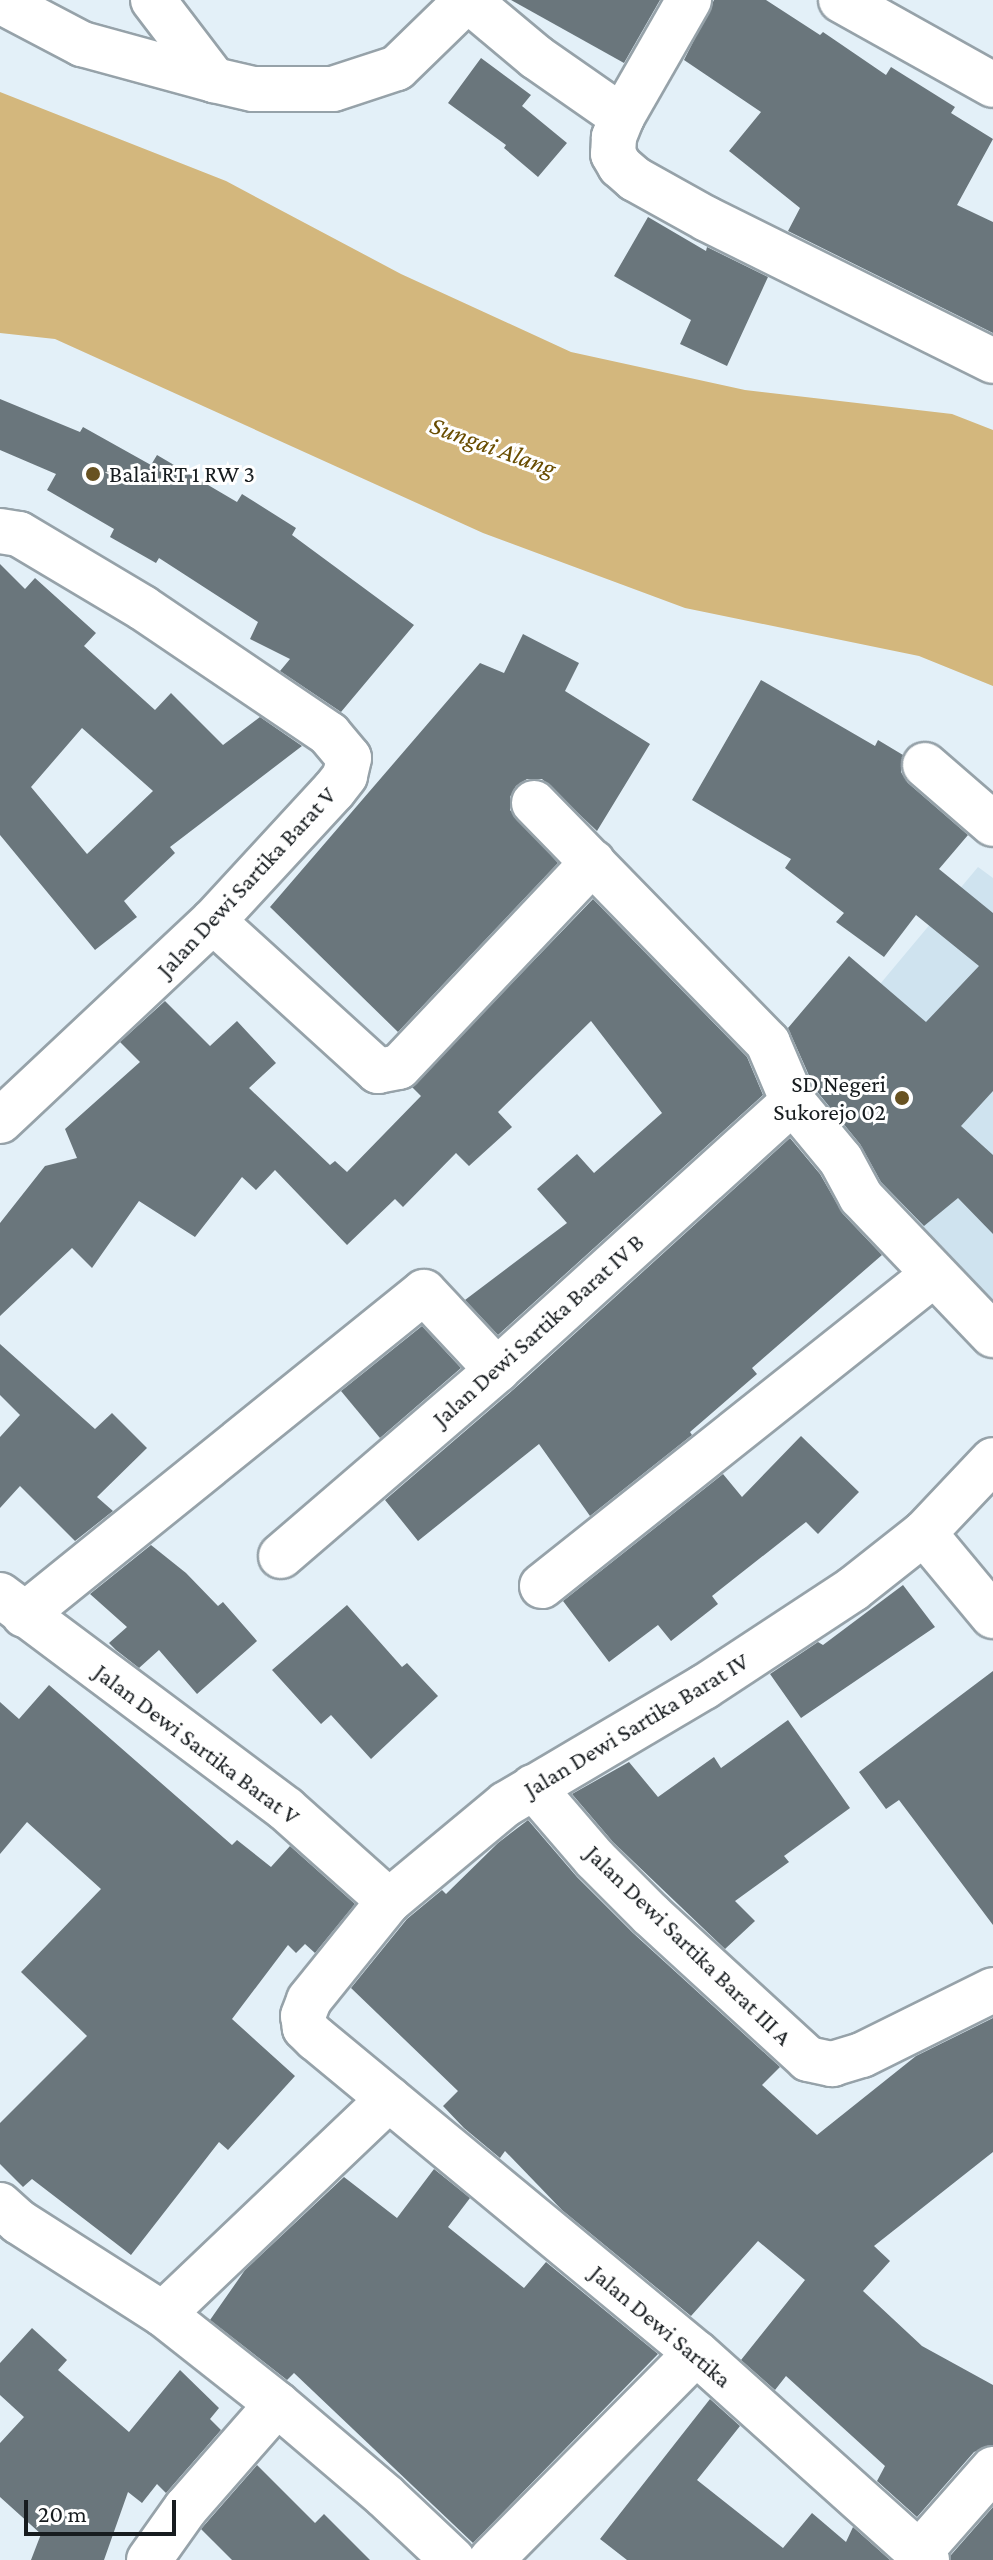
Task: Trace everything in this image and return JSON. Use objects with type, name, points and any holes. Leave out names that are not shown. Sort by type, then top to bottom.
[{"type":"street","points":[[153,0],[214,80]]},
{"type":"street","points":[[0,1],[82,44],[214,80],[253,89],[333,89],[397,68],[467,0],[536,57],[622,117]]},
{"type":"street","points":[[689,0],[622,117],[614,137],[613,154],[620,166],[635,179],[993,361]]},
{"type":"street","points":[[841,0],[993,85]]},
{"type":"street","name":"Jalan Dewi Sartika Barat V","points":[[0,531],[19,534],[143,608],[329,734],[349,758],[345,776],[334,790],[213,921],[126,1007],[0,1121]]},
{"type":"street","points":[[925,765],[993,824]]},
{"type":"street","points":[[534,803],[768,1043],[793,1102],[841,1160],[861,1197],[993,1335]]},
{"type":"street","points":[[213,921],[378,1071],[399,1067],[593,862]]},
{"type":"street","name":"Jalan Dewi Sartika Barat IV B","points":[[281,1556],[497,1370],[793,1102]]},
{"type":"street","points":[[542,1586],[933,1275]]},
{"type":"street","points":[[12,1605],[424,1292],[497,1370]]},
{"type":"street","name":"Jalan Dewi Sartika Barat IV","points":[[303,2016],[309,2000],[389,1901],[506,1804],[704,1687],[853,1589],[924,1533],[993,1460]]},
{"type":"street","points":[[924,1533],[993,1616]]},
{"type":"street","name":"Jalan Dewi Sartika Barat V","points":[[12,1605],[286,1809],[389,1901]]},
{"type":"street","name":"Jalan Dewi Sartika Barat III A","points":[[533,1787],[595,1859],[651,1915],[808,2059],[832,2064],[862,2055],[993,1990]]},
{"type":"street","name":"Jalan Dewi Sartika","points":[[303,2016],[305,2028],[316,2039],[696,2353],[923,2556]]},
{"type":"street","points":[[163,2314],[389,2099]]},
{"type":"street","points":[[0,2205],[19,2222],[163,2314],[277,2404],[385,2496],[453,2560]]},
{"type":"street","points":[[491,2560],[696,2353]]},
{"type":"street","points":[[149,2560],[186,2508],[277,2404]]},
{"type":"street","points":[[923,2556],[993,2469]]},
{"type":"shaded area","name":"SD Negeri Sukorejo 02","points":[[978,867],[993,878],[993,1308],[866,1189],[884,1166],[823,1113],[798,1082]]},
{"type":"water","name":"Sungai Alang","points":[[0,92],[226,181],[401,274],[571,352],[745,390],[952,414],[993,430],[993,686],[919,656],[685,608],[483,533],[55,339],[0,333]]},
{"type":"building","points":[[511,0],[660,0],[624,63]]},
{"type":"building","points":[[714,0],[766,0],[820,35],[823,32],[886,75],[891,67],[955,107],[951,113],[993,139],[957,205],[993,222],[993,333],[788,231],[800,208],[729,151],[761,112],[684,60]]},
{"type":"building","points":[[481,58],[531,95],[522,106],[567,143],[538,177],[504,148],[506,145],[448,103]]},
{"type":"building","points":[[648,217],[706,251],[707,247],[768,277],[727,366],[680,344],[691,320],[614,276]]},
{"type":"building","points":[[0,399],[80,432],[83,427],[151,465],[157,455],[237,502],[242,494],[296,528],[292,535],[414,625],[341,712],[280,671],[290,659],[250,639],[258,622],[159,558],[156,563],[110,537],[114,529],[47,490],[56,474],[0,450]]},
{"type":"building","points":[[0,564],[25,589],[35,578],[96,633],[84,646],[155,710],[171,693],[223,745],[260,717],[302,746],[170,847],[175,853],[124,901],[137,917],[95,950],[0,835]],"holes":[[[82,728],[153,791],[87,854],[31,787]]]},
{"type":"building","points":[[523,634],[579,663],[565,691],[650,744],[597,831],[542,779],[527,779],[516,786],[510,797],[510,810],[558,863],[398,1032],[270,907],[480,663],[504,673]]},
{"type":"building","points":[[761,680],[875,746],[878,740],[903,755],[901,772],[908,783],[968,835],[939,869],[993,913],[993,1091],[961,1126],[993,1155],[993,1234],[958,1198],[924,1226],[881,1182],[860,1144],[815,1089],[788,1028],[849,956],[926,1022],[979,966],[916,915],[884,957],[836,922],[844,913],[785,868],[791,859],[692,800]]},
{"type":"building","points":[[593,899],[747,1057],[763,1095],[498,1335],[465,1300],[567,1223],[537,1189],[577,1154],[594,1173],[662,1113],[591,1021],[498,1112],[512,1127],[469,1166],[456,1153],[403,1207],[395,1199],[347,1245],[275,1170],[256,1190],[242,1177],[195,1237],[139,1201],[92,1268],[72,1248],[0,1316],[0,1223],[45,1166],[77,1158],[65,1129],[140,1062],[120,1042],[165,1001],[210,1046],[237,1021],[276,1063],[249,1088],[330,1165],[335,1161],[347,1172],[421,1096],[412,1087]]},
{"type":"building","points":[[790,1138],[820,1174],[843,1214],[882,1255],[752,1368],[757,1374],[690,1432],[692,1435],[590,1516],[539,1444],[418,1541],[385,1500],[514,1389]]},
{"type":"building","points":[[422,1326],[461,1368],[380,1438],[341,1391]]},
{"type":"building","points":[[0,1344],[95,1429],[112,1413],[147,1448],[97,1497],[113,1511],[75,1541],[20,1486],[0,1508],[0,1437],[20,1415],[0,1395]]},
{"type":"building","points":[[801,1436],[859,1492],[818,1534],[806,1522],[712,1596],[718,1604],[671,1641],[658,1625],[609,1662],[563,1601],[723,1474],[742,1497]]},
{"type":"building","points":[[151,1545],[186,1573],[218,1606],[223,1602],[257,1641],[197,1694],[159,1650],[139,1668],[116,1650],[109,1643],[127,1627],[90,1594]]},
{"type":"building","points":[[903,1585],[935,1627],[801,1718],[770,1674],[818,1642],[823,1645]]},
{"type":"building","points":[[347,1605],[402,1667],[407,1663],[438,1696],[371,1759],[331,1715],[321,1724],[272,1670]]},
{"type":"building","points":[[993,1671],[993,1925],[899,1800],[886,1809],[859,1772]]},
{"type":"building","points":[[49,1685],[232,1845],[237,1840],[271,1867],[290,1846],[355,1904],[315,1953],[305,1944],[296,1953],[288,1945],[232,2019],[295,2076],[228,2150],[219,2142],[131,2255],[32,2179],[23,2187],[0,2164],[0,2123],[87,2036],[21,1972],[101,1889],[27,1822],[0,1854],[0,1702],[19,1719]]},
{"type":"building","points":[[788,1720],[850,1808],[784,1856],[789,1862],[735,1901],[755,1921],[725,1949],[613,1842],[572,1794],[629,1762],[658,1797],[714,1757],[721,1768]]},
{"type":"building","points":[[528,1820],[577,1877],[633,1933],[780,2067],[762,2085],[817,2135],[916,2056],[993,2018],[993,2152],[874,2246],[890,2261],[863,2291],[922,2346],[993,2385],[993,2445],[974,2452],[917,2517],[877,2481],[885,2466],[786,2376],[775,2390],[741,2360],[805,2280],[758,2241],[691,2316],[562,2210],[505,2151],[500,2158],[464,2128],[443,2106],[458,2091],[351,1988],[407,1919],[442,1890],[446,1894],[498,1843]]},
{"type":"building","points":[[434,2169],[470,2198],[448,2227],[524,2288],[546,2262],[658,2354],[473,2543],[294,2373],[287,2380],[210,2320],[245,2270],[344,2177],[397,2218]]},
{"type":"building","points":[[32,2328],[67,2360],[58,2370],[129,2432],[180,2370],[219,2408],[210,2419],[221,2430],[166,2493],[157,2484],[142,2503],[128,2492],[104,2560],[31,2560],[41,2534],[0,2497],[0,2443],[24,2417],[0,2395],[0,2363]]},
{"type":"building","points":[[710,2399],[740,2426],[697,2480],[783,2548],[812,2513],[846,2542],[853,2527],[890,2560],[627,2560],[600,2539]]},
{"type":"building","points":[[257,2465],[315,2523],[324,2514],[370,2560],[232,2560],[201,2529]]},
{"type":"building","points":[[993,2507],[993,2560],[951,2560],[951,2555]]},
{"type":"place","name":"Balai RT 1 RW 3","points":[[93,474]]},
{"type":"place","name":"SD Negeri Sukorejo 02","points":[[902,1098]]}]
